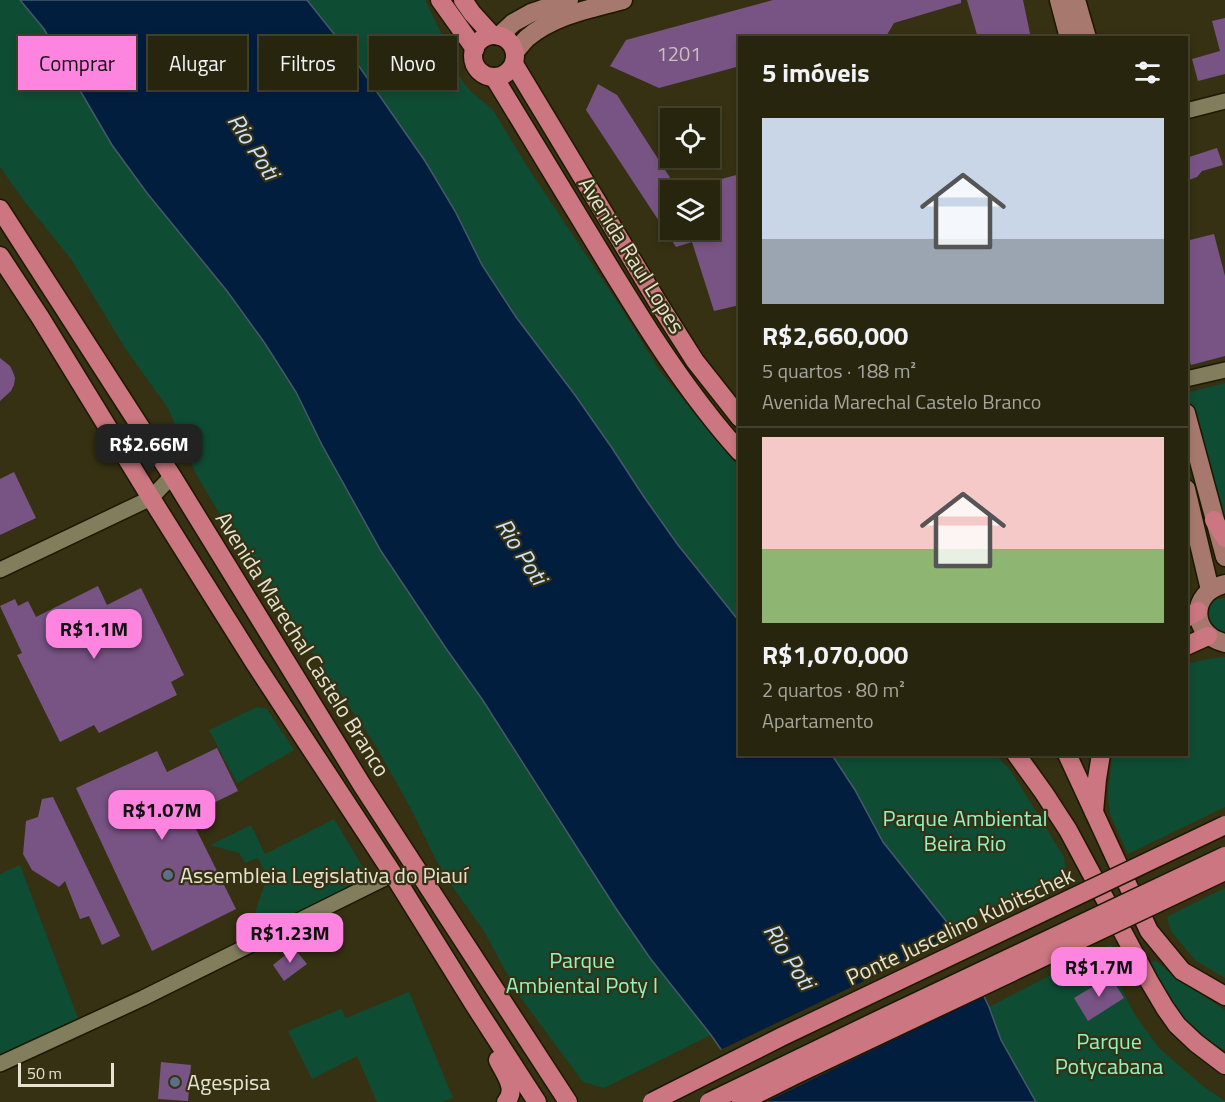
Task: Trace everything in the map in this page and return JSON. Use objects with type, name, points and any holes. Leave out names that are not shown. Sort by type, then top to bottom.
[{"type":"main road","points":[[440,0],[475,49]]},
{"type":"main road","points":[[463,0],[472,13],[496,35],[509,41],[515,58]]},
{"type":"main road","points":[[569,0],[531,13],[513,22],[496,35],[478,42],[474,59],[477,68],[484,75],[494,77],[502,75],[509,71],[526,38],[545,26],[572,14],[622,0]]},
{"type":"main road","points":[[1059,0],[1068,36]]},
{"type":"main road","points":[[1076,0],[1086,36]]},
{"type":"main road","name":"Avenida Raul Lopes","points":[[515,58],[657,301],[695,361],[738,415]]},
{"type":"main road","name":"Avenida Raul Lopes","points":[[494,77],[639,315],[686,383],[738,450]]},
{"type":"main road","name":"Avenida Marechal Castelo Branco","points":[[3,220],[172,476],[348,764],[568,1102]]},
{"type":"main road","points":[[0,256],[328,777],[393,874],[537,1102]]},
{"type":"main road","points":[[1188,421],[1225,557]]},
{"type":"main road","points":[[1188,497],[1203,555],[1218,587],[1204,595],[1192,614],[1199,620],[1208,636],[1215,641],[1225,643]]},
{"type":"main road","points":[[1214,520],[1225,538]]},
{"type":"main road","points":[[1188,645],[1208,636]]},
{"type":"main road","points":[[1017,756],[1068,830],[1165,1008],[1177,1025],[1225,1065]]},
{"type":"main road","points":[[1067,756],[1149,931],[1182,971],[1225,996]]},
{"type":"main road","points":[[1093,814],[1101,756]]},
{"type":"main road","points":[[328,777],[348,764]]},
{"type":"main road","points":[[343,799],[362,785]]},
{"type":"main road","name":"Ponte Juscelino Kubitschek","points":[[652,1102],[783,1036],[1225,825]]},
{"type":"main road","points":[[709,1102],[1225,856]]},
{"type":"main road","points":[[741,1102],[1225,871]]},
{"type":"main road","points":[[1198,980],[1225,990]]},
{"type":"main road","points":[[475,1006],[486,1035],[511,1085],[512,1091],[507,1102]]},
{"type":"street","points":[[1188,110],[1225,101]]},
{"type":"street","points":[[1188,379],[1225,370]]},
{"type":"street","points":[[0,570],[151,498],[172,476]]},
{"type":"street","points":[[0,1064],[143,999],[393,874]]},
{"type":"green space","name":"Parque Ambiental Poty I","points":[[0,0],[20,0],[48,36],[18,36],[18,90],[80,90],[112,145],[147,193],[227,291],[264,342],[296,392],[381,551],[482,699],[650,958],[711,1035],[604,1088],[583,1082],[518,994],[484,931],[442,872],[410,807],[374,743],[233,536],[196,474],[168,408],[125,348],[71,259],[0,167]]},
{"type":"green space","points":[[307,0],[425,0],[443,36],[369,36],[369,81],[357,63],[357,36],[336,36]]},
{"type":"green space","points":[[457,72],[468,89],[493,110],[659,370],[738,466],[738,620],[678,545],[575,395],[516,317],[482,265],[455,211],[425,161],[376,90],[457,90]]},
{"type":"green space","points":[[1225,383],[1225,527],[1188,400],[1188,392]]},
{"type":"green space","points":[[1225,598],[1225,636],[1205,624],[1205,610],[1211,600]]},
{"type":"green space","points":[[1225,657],[1225,807],[1128,854],[1110,814],[1108,794],[1112,756],[1188,756],[1188,664]]},
{"type":"green space","points":[[257,707],[267,709],[294,750],[237,783],[209,730]]},
{"type":"green space","name":"Parque Ambiental Beira Rio","points":[[833,756],[997,756],[1011,771],[1064,857],[1066,875],[950,926],[883,842],[855,790]]},
{"type":"green space","points":[[334,819],[370,879],[257,936],[251,925],[267,877],[258,858],[245,863],[239,853],[210,845],[251,825],[265,854]]},
{"type":"green space","points":[[20,865],[79,1021],[0,1059],[0,874]]},
{"type":"green space","points":[[1225,888],[1225,978],[1195,960],[1171,931],[1167,917]]},
{"type":"green space","name":"Parque Potycabana","points":[[1111,944],[1115,956],[1112,968],[1133,1012],[1158,1047],[1225,1102],[1036,1102],[1001,1040],[989,1007]]},
{"type":"green space","points":[[1156,961],[1176,978],[1225,1010],[1225,1050],[1200,1037],[1180,1015],[1149,966],[1150,962]]},
{"type":"green space","points":[[409,992],[453,1098],[443,1102],[377,1102],[357,1056],[312,1079],[288,1031],[341,1009],[346,1018]]},
{"type":"water","name":"Rio Poti","points":[[20,0],[307,0],[336,36],[259,36],[259,90],[357,90],[357,63],[369,81],[369,90],[376,90],[425,161],[455,211],[482,265],[516,317],[575,395],[678,545],[738,620],[738,756],[833,756],[855,790],[883,842],[950,926],[989,1007],[1001,1040],[1036,1102],[761,1102],[650,958],[482,699],[381,551],[322,445],[296,392],[264,342],[227,291],[147,193],[112,145],[80,90],[136,90],[136,36],[48,36]]},
{"type":"pier","points":[[958,936],[986,995],[766,1102],[757,1102],[718,1051]]},
{"type":"building","points":[[773,0],[961,0],[961,3],[894,23],[886,36],[738,36],[738,67],[659,88],[610,66],[626,40]]},
{"type":"building","points":[[967,0],[1023,0],[1031,36],[977,36]]},
{"type":"building","points":[[1225,18],[1225,74],[1198,81],[1192,59],[1220,51],[1212,21]]},
{"type":"building","points":[[598,84],[617,95],[660,162],[660,168],[664,168],[672,180],[660,180],[660,223],[586,110]]},
{"type":"building","points":[[1217,148],[1223,165],[1202,171],[1197,177],[1188,180],[1188,157]]},
{"type":"building","points":[[738,175],[738,305],[714,311],[692,242],[676,247],[671,240],[720,240],[720,180],[718,180]]},
{"type":"building","points":[[1214,234],[1225,276],[1225,356],[1191,365],[1188,355],[1188,240]]},
{"type":"building","points":[[0,358],[10,366],[15,378],[11,391],[0,401]]},
{"type":"building","points":[[14,472],[36,518],[0,535],[0,479]]},
{"type":"building","points":[[98,586],[107,605],[141,588],[184,675],[171,682],[177,695],[99,733],[94,725],[60,742],[17,655],[22,653],[0,606],[15,599],[18,606],[28,601],[36,617]]},
{"type":"building","name":"Assembleia Legislativa do Piauí","points":[[217,748],[238,791],[189,815],[236,909],[152,951],[76,788],[157,751],[167,772]]},
{"type":"building","points":[[53,797],[120,936],[102,945],[89,916],[80,919],[65,881],[59,887],[32,870],[23,854],[26,821],[38,817],[42,799]]},
{"type":"building","points":[[294,948],[307,964],[284,981],[273,965]]},
{"type":"building","points":[[1110,976],[1124,998],[1088,1021],[1074,998]]},
{"type":"building","name":"Agespisa","points":[[161,1062],[191,1065],[188,1101],[158,1099]]},
{"type":"place","name":"Assembleia Legislativa do Piauí","points":[[168,875]]},
{"type":"place","name":"Agespisa","points":[[175,1082]]}]
